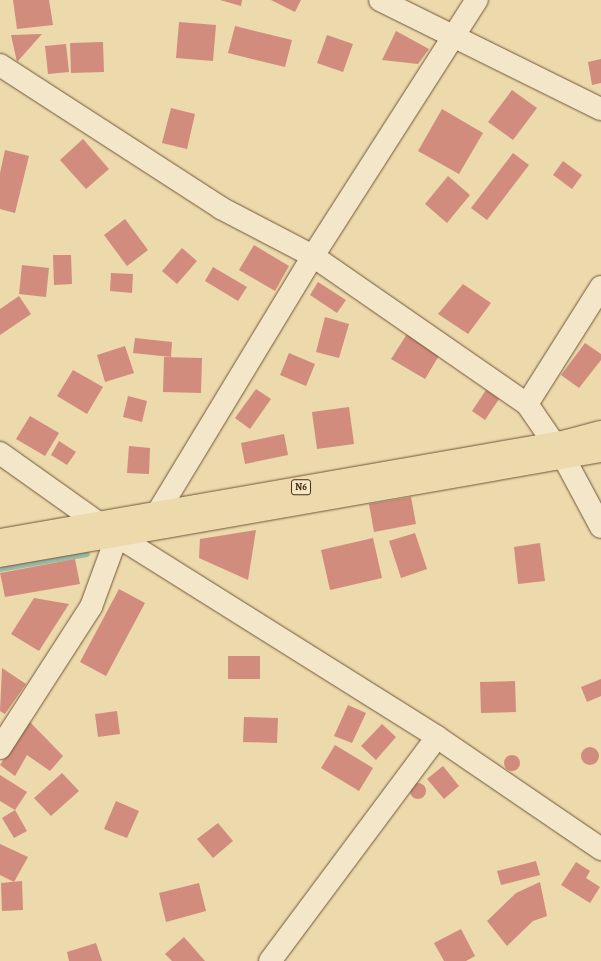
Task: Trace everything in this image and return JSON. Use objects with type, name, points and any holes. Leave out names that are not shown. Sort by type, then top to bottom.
[{"type":"highway","name":"N6","points":[[0,540],[109,529],[147,530],[558,450],[601,432]]},
{"type":"highway","name":"N6","points":[[0,556],[109,529],[160,511],[558,450],[601,451]]},
{"type":"street","points":[[380,0],[601,109]]},
{"type":"street","points":[[147,530],[160,511],[313,256],[477,0]]},
{"type":"street","points":[[0,65],[221,208],[313,256],[527,404],[558,450],[601,527]]},
{"type":"street","points":[[527,404],[601,287]]},
{"type":"street","points":[[0,453],[109,529],[437,737],[601,849]]},
{"type":"street","points":[[0,748],[91,608],[109,529]]},
{"type":"street","points":[[270,961],[437,737]]},
{"type":"building","points":[[13,0],[49,0],[53,25],[17,29]]},
{"type":"building","points":[[220,0],[242,0],[241,6]]},
{"type":"building","points":[[271,0],[301,0],[295,12]]},
{"type":"building","points":[[179,22],[216,25],[213,61],[176,58]]},
{"type":"building","points":[[235,26],[292,40],[285,67],[228,53]]},
{"type":"building","points":[[396,31],[429,49],[418,64],[382,60]]},
{"type":"building","points":[[42,34],[17,62],[11,35]]},
{"type":"building","points":[[327,35],[353,44],[343,72],[317,63]]},
{"type":"building","points":[[103,42],[104,72],[71,73],[70,43]]},
{"type":"building","points":[[66,44],[69,72],[48,74],[45,46]]},
{"type":"building","points":[[601,59],[601,83],[592,85],[588,62]]},
{"type":"building","points":[[512,90],[537,108],[513,140],[488,122]]},
{"type":"building","points":[[171,108],[195,114],[187,149],[162,143]]},
{"type":"building","points":[[442,109],[483,133],[459,174],[418,151]]},
{"type":"building","points":[[83,139],[109,169],[86,189],[60,160]]},
{"type":"building","points":[[5,150],[29,156],[15,213],[0,209],[0,173]]},
{"type":"building","points":[[513,153],[529,165],[487,220],[471,208]]},
{"type":"building","points":[[563,161],[582,175],[572,189],[553,175]]},
{"type":"building","points":[[448,176],[470,195],[447,223],[425,204]]},
{"type":"building","points":[[125,219],[148,250],[127,266],[104,235]]},
{"type":"building","points":[[254,245],[289,266],[275,291],[239,270]]},
{"type":"building","points":[[182,248],[197,261],[177,284],[162,271]]},
{"type":"building","points":[[53,255],[71,255],[72,284],[54,285]]},
{"type":"building","points":[[22,265],[49,268],[46,297],[19,294]]},
{"type":"building","points":[[213,267],[247,287],[238,301],[205,281]]},
{"type":"building","points":[[111,273],[133,274],[132,293],[110,291]]},
{"type":"building","points":[[318,282],[346,300],[337,313],[310,295]]},
{"type":"building","points":[[463,284],[491,303],[468,334],[438,314]]},
{"type":"building","points":[[19,296],[31,314],[0,335],[0,309]]},
{"type":"building","points":[[325,317],[349,324],[339,358],[316,352]]},
{"type":"building","points":[[407,334],[440,354],[425,379],[391,359]]},
{"type":"building","points":[[135,338],[172,342],[171,357],[133,353]]},
{"type":"building","points":[[585,343],[601,354],[601,360],[579,388],[561,375]]},
{"type":"building","points":[[125,346],[134,373],[105,382],[97,355]]},
{"type":"building","points":[[289,353],[315,364],[306,386],[280,375]]},
{"type":"building","points":[[164,357],[202,358],[201,393],[163,392]]},
{"type":"building","points":[[73,370],[103,387],[87,414],[57,396]]},
{"type":"building","points":[[256,389],[271,399],[250,429],[235,418]]},
{"type":"building","points":[[486,390],[499,399],[485,420],[472,411]]},
{"type":"building","points":[[128,396],[147,401],[142,422],[123,417]]},
{"type":"building","points":[[349,407],[354,444],[317,449],[312,412]]},
{"type":"building","points":[[30,416],[59,433],[45,456],[16,439]]},
{"type":"building","points":[[284,434],[288,455],[245,464],[241,443]]},
{"type":"building","points":[[59,441],[76,452],[67,465],[51,455]]},
{"type":"building","points":[[129,446],[150,448],[149,474],[127,473]]},
{"type":"building","points":[[411,497],[416,524],[374,532],[369,504]]},
{"type":"building","points":[[256,530],[248,580],[199,558],[200,539]]},
{"type":"building","points":[[415,533],[427,569],[401,578],[389,541]]},
{"type":"building","points":[[373,538],[382,578],[330,590],[321,550]]},
{"type":"building","points":[[540,543],[545,581],[518,584],[514,547]]},
{"type":"building","points":[[75,559],[80,584],[5,597],[0,573]]},
{"type":"building","points":[[119,589],[145,603],[106,676],[80,662]]},
{"type":"building","points":[[34,598],[69,604],[39,651],[11,634]]},
{"type":"building","points":[[228,656],[260,656],[260,679],[228,679]]},
{"type":"building","points":[[2,668],[26,684],[5,714],[0,711]]},
{"type":"building","points":[[601,679],[601,696],[587,702],[581,687]]},
{"type":"building","points":[[515,681],[516,712],[481,713],[480,682]]},
{"type":"building","points":[[348,705],[366,713],[352,743],[334,736]]},
{"type":"building","points":[[117,711],[120,734],[98,737],[95,714]]},
{"type":"building","points":[[244,717],[278,718],[277,743],[243,742]]},
{"type":"building","points":[[29,721],[63,756],[50,771],[27,755],[15,776],[0,765]]},
{"type":"building","points":[[382,724],[396,737],[376,760],[361,746]]},
{"type":"building","points":[[335,745],[373,768],[359,791],[321,768]]},
{"type":"building","points":[[586,747],[594,747],[599,752],[597,763],[594,765],[586,765],[581,760],[581,752]]},
{"type":"building","points":[[512,755],[519,760],[520,763],[515,770],[512,771],[505,766],[504,763],[509,756]]},
{"type":"building","points":[[443,766],[459,786],[444,799],[427,779]]},
{"type":"building","points":[[62,773],[79,791],[51,816],[34,798]]},
{"type":"building","points":[[0,775],[27,792],[15,810],[0,801]]},
{"type":"building","points":[[415,783],[421,783],[426,788],[424,797],[421,799],[415,799],[410,794],[410,788]]},
{"type":"building","points":[[116,801],[139,811],[127,838],[104,829]]},
{"type":"building","points":[[15,810],[27,831],[14,838],[2,818]]},
{"type":"building","points":[[218,823],[233,841],[213,858],[197,839]]},
{"type":"building","points":[[0,844],[28,857],[14,882],[0,875]]},
{"type":"building","points":[[536,861],[540,875],[501,885],[497,871]]},
{"type":"building","points":[[576,862],[590,871],[586,878],[600,887],[590,903],[561,885]]},
{"type":"building","points":[[22,881],[23,910],[2,911],[1,883]]},
{"type":"building","points":[[540,882],[547,916],[533,921],[507,946],[487,921],[516,893]]},
{"type":"building","points":[[199,883],[206,911],[166,922],[159,893]]},
{"type":"building","points":[[461,929],[475,956],[466,961],[444,961],[434,943]]},
{"type":"building","points":[[184,937],[205,961],[172,961],[165,954]]},
{"type":"building","points":[[96,943],[102,961],[69,961],[67,952]]},
{"type":"waterway","points":[[0,569],[87,554]]}]
